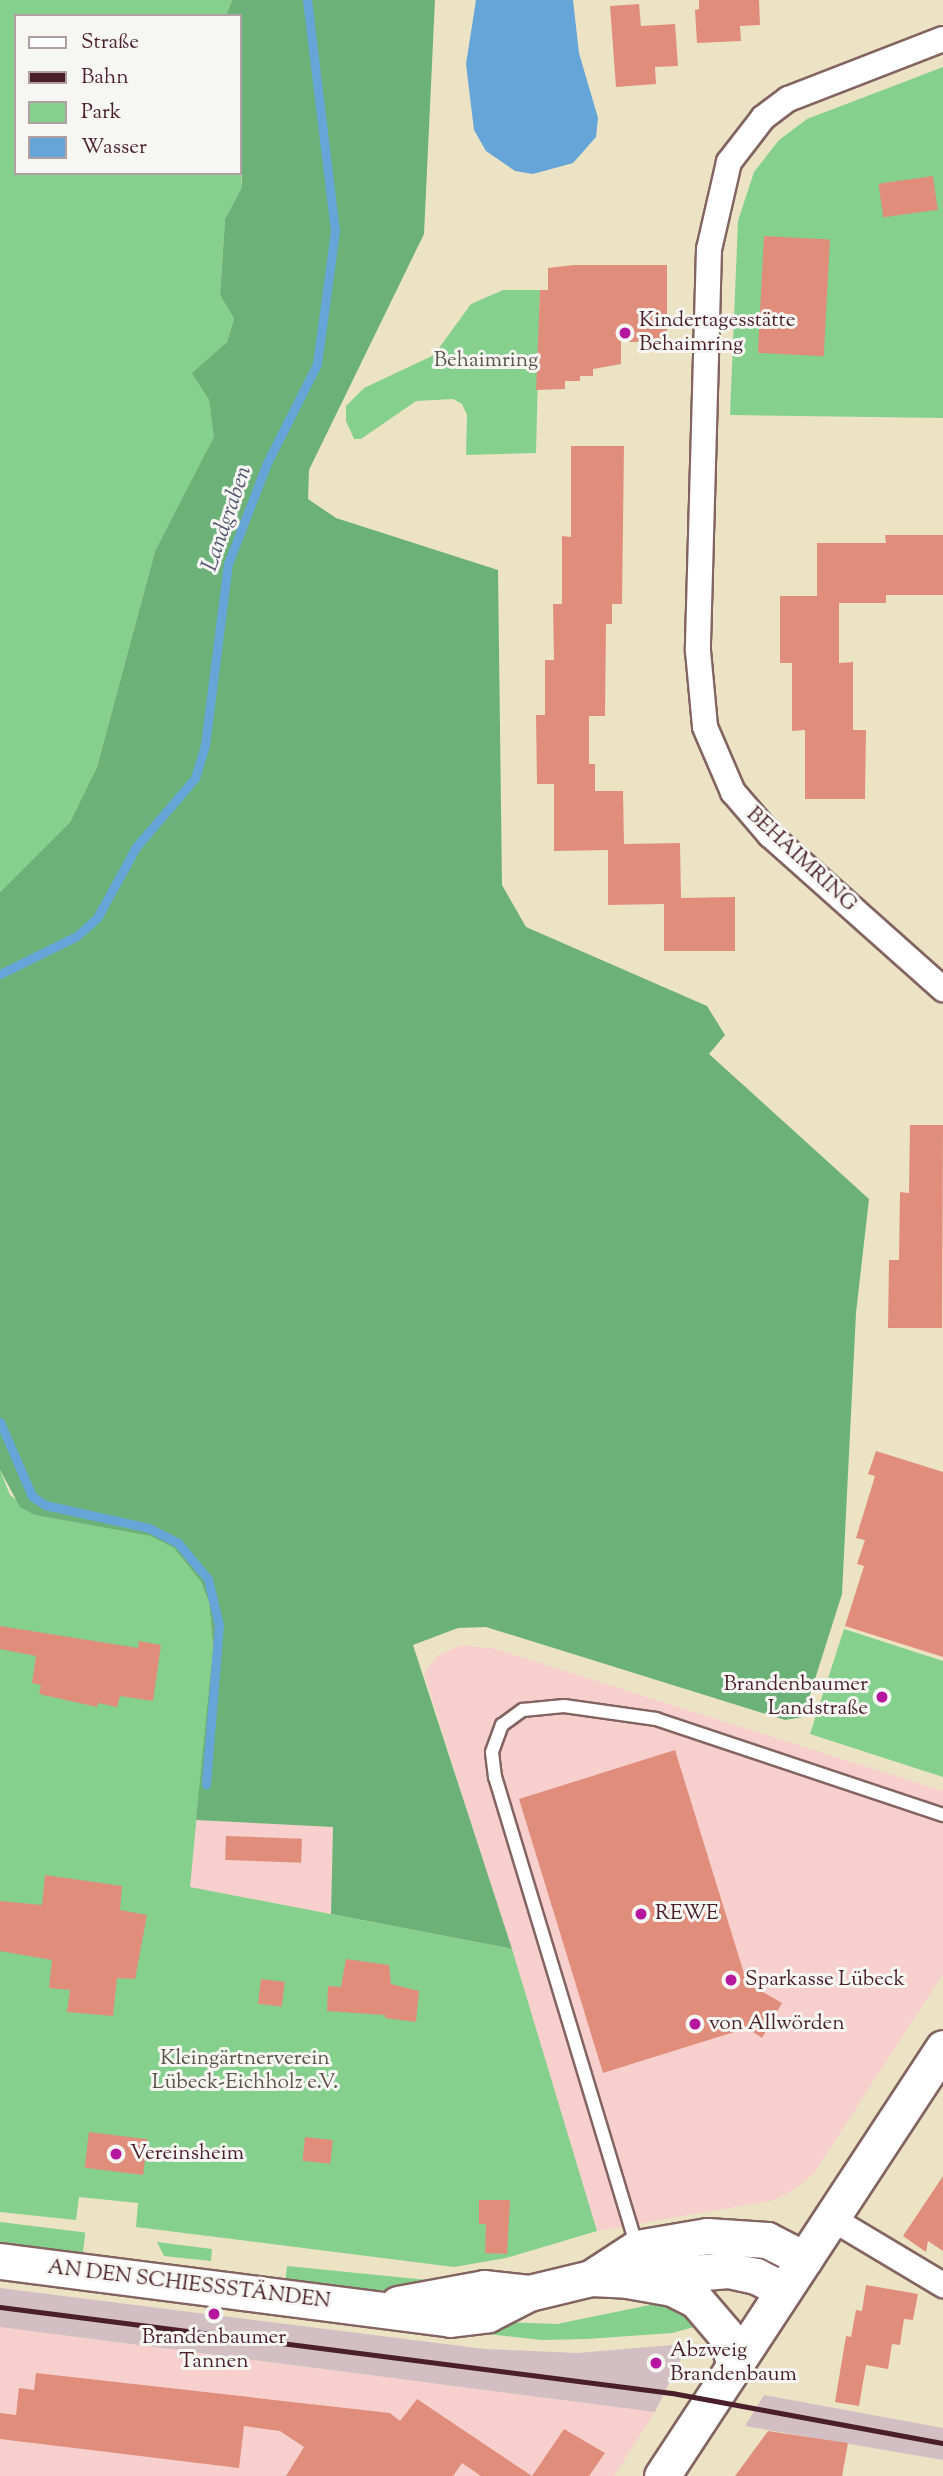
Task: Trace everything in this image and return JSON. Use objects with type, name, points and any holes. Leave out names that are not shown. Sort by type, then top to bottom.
[{"type":"street","name":"BEHAIMRING","points":[[943,38],[788,99],[740,144],[726,169],[709,249],[698,650],[705,727],[717,760],[741,804],[770,835],[943,989]]},
{"type":"street","points":[[662,2476],[943,2048]]},
{"type":"street","points":[[831,2218],[943,2285]]},
{"type":"street","name":"AN DEN SCHIESSSTÄNDEN","points":[[0,2261],[378,2308],[484,2288],[529,2293],[591,2278],[733,2236],[767,2241],[804,2259]]},
{"type":"street","name":"AN DEN SCHIESSSTÄNDEN","points":[[632,2264],[729,2270],[755,2276],[784,2290]]},
{"type":"street","points":[[632,2264],[695,2300],[724,2333],[735,2364]]},
{"type":"lane","points":[[632,2264],[495,1777],[492,1752],[502,1725],[523,1710],[564,1706],[656,1719],[943,1815]]},
{"type":"lane","points":[[916,1804],[943,1807]]},
{"type":"shaded area","points":[[462,1645],[496,1649],[943,1791],[943,1974],[813,2175],[789,2193],[775,2200],[597,2231],[424,1673],[437,1656]]},
{"type":"shaded area","points":[[196,1820],[333,1827],[331,1914],[189,1887]]},
{"type":"shaded area","points":[[0,2288],[485,2349],[577,2353],[683,2345],[684,2353],[655,2412],[0,2327]]},
{"type":"shaded area","points":[[0,2327],[655,2412],[614,2476],[0,2476]]},
{"type":"shaded area","points":[[764,2395],[943,2428],[943,2460],[745,2426]]},
{"type":"green space","points":[[0,0],[232,0],[227,14],[14,14],[14,175],[241,175],[242,187],[225,219],[220,295],[234,319],[227,342],[193,373],[209,400],[215,437],[155,551],[97,767],[70,822],[0,892]]},
{"type":"green space","points":[[232,0],[435,0],[424,234],[309,470],[308,499],[336,518],[498,570],[502,885],[526,927],[707,1006],[725,1035],[709,1054],[869,1199],[856,1313],[842,1594],[803,1717],[785,1720],[486,1627],[458,1628],[413,1645],[512,1949],[331,1914],[333,1827],[196,1820],[213,1646],[209,1603],[201,1582],[174,1548],[150,1536],[35,1515],[20,1507],[0,1470],[0,892],[70,822],[97,767],[155,551],[214,437],[209,400],[192,373],[227,342],[234,319],[220,295],[225,219],[242,187],[242,14],[227,14]]},
{"type":"green space","points":[[943,67],[943,418],[730,415],[738,221],[754,172],[779,140],[807,119]]},
{"type":"green space","name":"Behaimring","points":[[503,290],[540,290],[536,453],[466,455],[467,415],[462,404],[453,399],[416,401],[361,439],[354,439],[346,421],[346,406],[364,388],[434,355],[471,304]]},
{"type":"green space","name":"Kleingärtnerverein Lübeck-Eichholz e.V.","points":[[0,1470],[10,1495],[36,1515],[150,1536],[174,1548],[201,1582],[209,1603],[213,1646],[190,1887],[512,1949],[597,2231],[506,2258],[454,2267],[136,2227],[138,2203],[79,2197],[76,2220],[0,2212]]},
{"type":"green space","name":"Brandenbaumer Landstraße","points":[[844,1629],[943,1661],[943,1777],[810,1734]]},
{"type":"green space","points":[[0,2222],[85,2232],[82,2256],[0,2246]]},
{"type":"green space","points":[[157,2242],[212,2249],[211,2261],[164,2256]]},
{"type":"green space","points":[[287,2266],[427,2280],[412,2290],[353,2290],[285,2283]]},
{"type":"green space","points":[[669,2301],[705,2324],[672,2333],[587,2339],[542,2340],[479,2333],[502,2322],[557,2324]]},
{"type":"water","points":[[476,0],[573,0],[579,53],[598,118],[596,137],[573,163],[533,174],[515,171],[486,151],[474,130],[466,64]]},
{"type":"building","points":[[699,0],[759,0],[760,25],[740,26],[741,41],[697,43],[695,10],[699,9]]},
{"type":"building","points":[[639,4],[641,26],[675,24],[678,66],[655,67],[656,84],[616,87],[610,6]]},
{"type":"building","points":[[933,176],[938,210],[883,217],[879,184]]},
{"type":"building","points":[[764,236],[830,239],[824,356],[758,353]]},
{"type":"building","points":[[574,265],[667,265],[667,342],[621,342],[621,364],[593,369],[593,376],[580,376],[580,381],[565,381],[565,389],[536,390],[540,290],[548,290],[548,268]]},
{"type":"building","points":[[571,446],[624,446],[622,604],[612,604],[612,624],[606,624],[605,716],[589,716],[589,764],[595,764],[595,791],[623,791],[624,844],[680,843],[681,898],[735,897],[735,951],[664,951],[664,904],[608,905],[608,850],[554,851],[554,784],[537,784],[536,715],[545,715],[545,660],[554,660],[553,604],[562,604],[562,536],[571,537]]},
{"type":"building","points":[[885,535],[943,535],[943,595],[886,595],[886,603],[839,603],[839,663],[853,662],[853,730],[866,730],[865,799],[805,799],[805,730],[792,731],[792,663],[780,663],[780,596],[817,596],[817,543],[886,543]]},
{"type":"building","points":[[910,1125],[943,1125],[942,1328],[888,1328],[889,1260],[899,1260],[900,1192],[909,1193]]},
{"type":"building","points":[[876,1451],[943,1472],[943,1657],[845,1626],[864,1566],[857,1564],[865,1540],[856,1538],[875,1476],[868,1474]]},
{"type":"building","points":[[0,1626],[138,1648],[139,1641],[161,1645],[153,1701],[120,1696],[117,1707],[98,1703],[97,1707],[39,1694],[41,1685],[32,1683],[36,1656],[0,1649]]},
{"type":"building","points":[[675,1750],[747,1983],[782,2003],[762,2038],[747,2028],[603,2073],[519,1799]]},
{"type":"building","points":[[226,1836],[302,1839],[301,1863],[225,1860]]},
{"type":"building","points":[[45,1875],[122,1886],[120,1910],[147,1915],[135,1979],[117,1978],[113,2016],[67,2012],[70,1990],[49,1988],[52,1960],[0,1951],[0,1901],[42,1905]]},
{"type":"building","points":[[346,1959],[389,1965],[391,1984],[419,1991],[416,2022],[385,2018],[385,2015],[327,2011],[328,1986],[341,1987]]},
{"type":"building","points":[[261,1979],[285,1982],[282,2007],[258,2004]]},
{"type":"building","name":"Vereinsheim","points":[[89,2132],[148,2139],[143,2175],[85,2168]]},
{"type":"building","points":[[305,2137],[333,2140],[330,2164],[302,2161]]},
{"type":"building","points":[[943,2176],[943,2251],[928,2241],[926,2252],[903,2236]]},
{"type":"building","points":[[479,2200],[510,2200],[507,2254],[485,2253],[486,2224],[479,2224]]},
{"type":"building","points":[[866,2285],[918,2294],[913,2320],[904,2319],[900,2345],[892,2344],[888,2369],[866,2365],[859,2406],[835,2402],[846,2336],[851,2337],[856,2310],[862,2311]]},
{"type":"building","points":[[36,2373],[390,2413],[400,2421],[417,2399],[532,2476],[481,2476],[462,2463],[453,2476],[286,2476],[304,2447],[280,2431],[244,2426],[239,2468],[0,2439],[0,2413],[16,2415],[19,2388],[34,2390]]},
{"type":"building","points":[[564,2429],[605,2453],[589,2476],[532,2476]]},
{"type":"building","points":[[768,2431],[848,2443],[842,2476],[735,2476]]},
{"type":"waterway","name":"Landgraben","points":[[0,974],[77,936],[97,918],[136,847],[195,778],[205,745],[228,564],[267,463],[317,364],[335,231],[307,0]]},
{"type":"waterway","points":[[0,1422],[32,1496],[45,1505],[149,1528],[178,1543],[208,1579],[219,1625],[206,1784]]},
{"type":"railway","points":[[0,2307],[672,2393],[943,2443]]},
{"type":"place","name":"Kindertagesstätte Behaimring","points":[[625,333]]},
{"type":"place","name":"Brandenbaumer Landstraße","points":[[882,1697]]},
{"type":"place","name":"REWE","points":[[641,1914]]},
{"type":"place","name":"Sparkasse Lübeck","points":[[731,1980]]},
{"type":"place","name":"von Allwörden","points":[[695,2024]]},
{"type":"place","name":"Vereinsheim","points":[[116,2154]]},
{"type":"place","name":"Brandenbaumer Tannen","points":[[214,2314]]},
{"type":"place","name":"Abzweig Brandenbaum","points":[[656,2363]]}]
